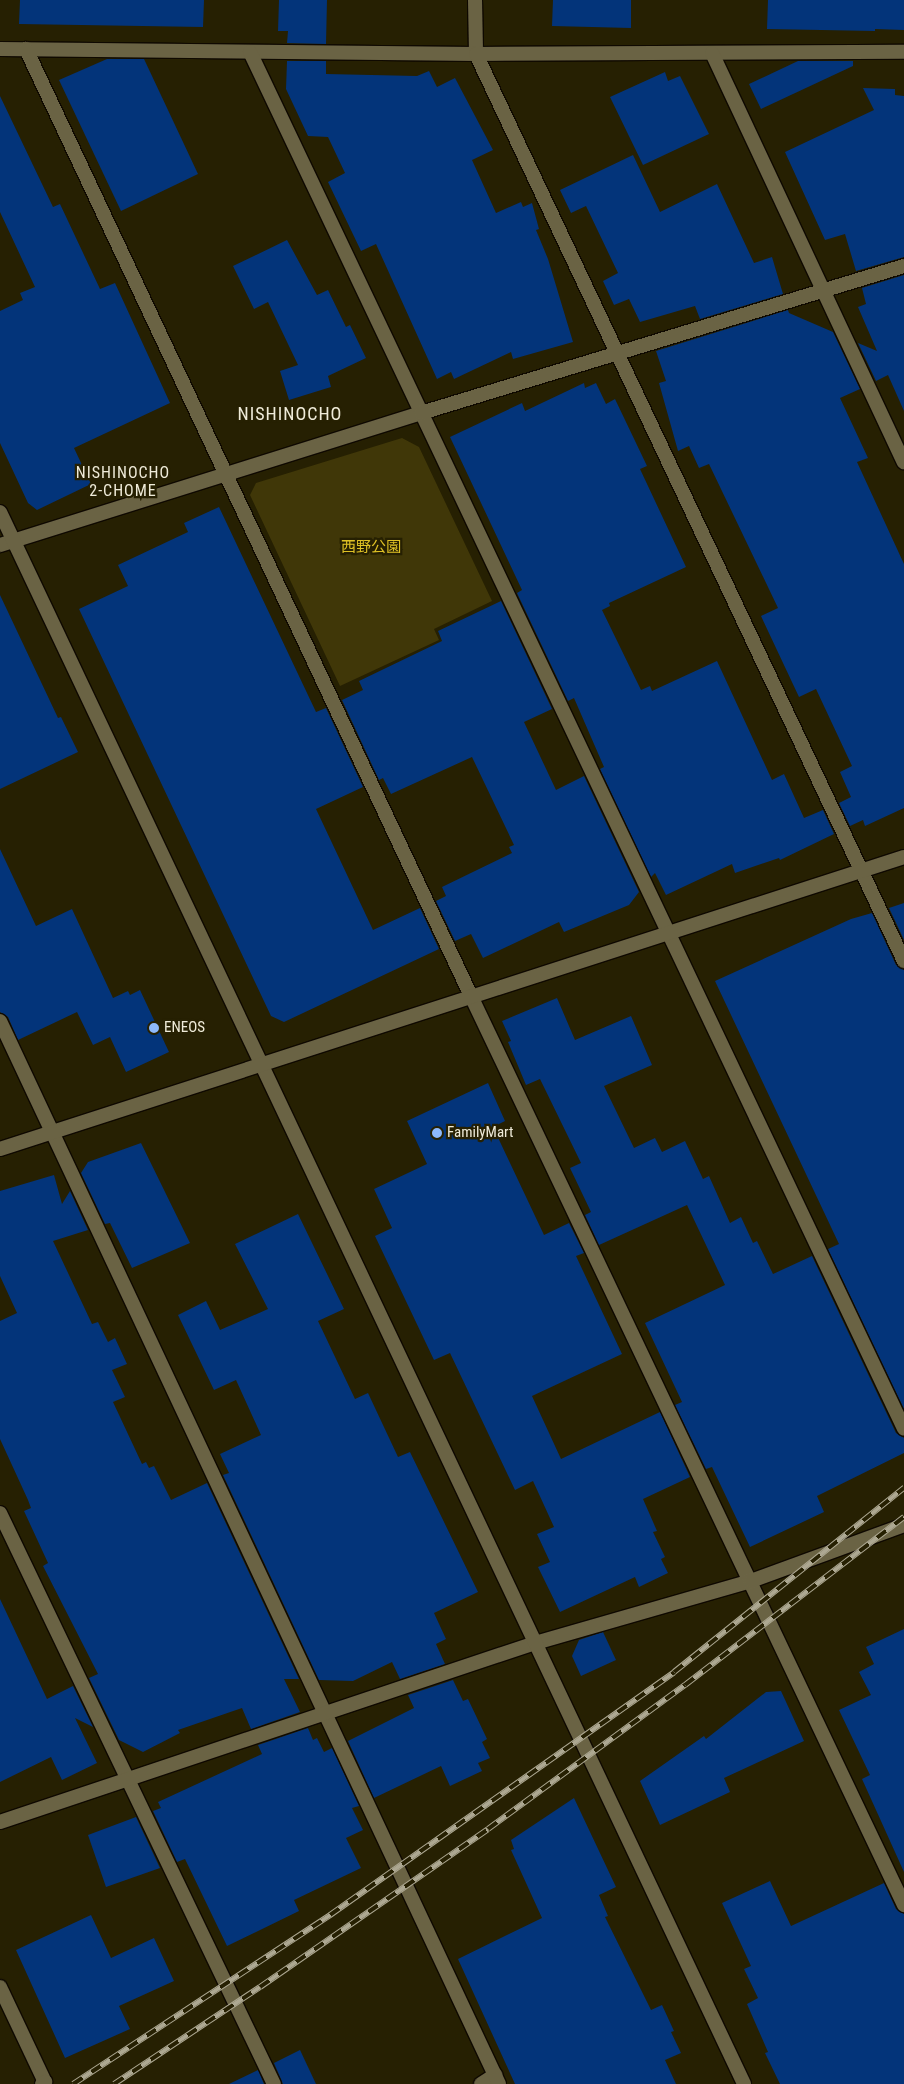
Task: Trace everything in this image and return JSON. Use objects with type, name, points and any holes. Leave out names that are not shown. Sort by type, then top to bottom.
[{"type":"street","points":[[475,0],[476,54],[904,961]]},
{"type":"street","points":[[0,49],[476,54],[904,52]]},
{"type":"street","points":[[26,49],[471,996],[904,1905]]},
{"type":"street","points":[[250,52],[904,1429]]},
{"type":"street","points":[[712,53],[904,462]]},
{"type":"street","points":[[7,543],[421,413],[904,266]]},
{"type":"street","points":[[0,512],[7,543],[260,1064],[744,2084]]},
{"type":"street","points":[[0,1150],[260,1064],[904,857]]},
{"type":"street","points":[[0,1021],[497,2079],[481,2084]]},
{"type":"street","points":[[0,1513],[126,1780],[274,2084]]},
{"type":"street","points":[[0,1822],[535,1643],[751,1581],[904,1525]]},
{"type":"street","points":[[0,1987],[43,2083]]},
{"type":"green space","name":"西野公園","points":[[402,438],[419,447],[492,601],[434,629],[439,640],[340,686],[250,495],[256,483]]},
{"type":"building","points":[[20,0],[204,0],[203,27],[19,24]]},
{"type":"building","points":[[279,0],[327,0],[326,44],[287,43],[288,31],[278,31]]},
{"type":"building","points":[[553,0],[631,0],[631,28],[552,26]]},
{"type":"building","points":[[768,0],[904,0],[904,30],[767,29]]},
{"type":"building","points":[[107,59],[144,59],[198,174],[121,211],[59,80]]},
{"type":"building","points":[[287,61],[326,61],[326,74],[417,76],[429,71],[437,87],[455,78],[493,150],[472,160],[496,213],[521,202],[523,207],[532,203],[539,229],[536,230],[548,259],[573,342],[513,359],[511,352],[454,379],[451,372],[437,379],[376,244],[361,251],[328,182],[345,173],[328,137],[308,136],[286,89]]},
{"type":"building","points":[[798,61],[853,61],[853,66],[761,109],[749,84]]},
{"type":"building","points":[[665,72],[668,81],[680,76],[709,134],[643,165],[610,97]]},
{"type":"building","points":[[863,88],[895,89],[895,95],[904,96],[904,257],[856,271],[845,234],[825,240],[785,152],[874,110]]},
{"type":"building","points":[[0,96],[53,207],[60,204],[100,289],[115,283],[170,403],[74,448],[91,484],[37,510],[28,503],[0,443],[0,311],[23,300],[20,293],[35,287],[0,212]]},
{"type":"building","points":[[633,155],[660,212],[717,184],[754,263],[772,257],[783,294],[700,319],[695,306],[640,322],[629,299],[614,305],[603,281],[618,273],[586,206],[571,213],[560,190]]},
{"type":"building","points":[[287,240],[317,295],[328,290],[346,327],[350,325],[366,358],[328,376],[331,387],[289,400],[280,371],[298,365],[268,302],[254,309],[233,266]]},
{"type":"building","points":[[904,275],[904,411],[888,375],[876,381],[858,343],[877,351],[858,307],[866,304],[862,288]]},
{"type":"building","points":[[788,310],[789,313],[833,332],[860,389],[840,398],[868,458],[857,462],[904,564],[904,808],[865,826],[863,820],[850,826],[839,803],[851,797],[840,772],[852,766],[816,689],[799,697],[761,616],[778,608],[709,464],[699,468],[689,446],[678,451],[659,383],[666,381],[656,351]]},
{"type":"building","points":[[584,383],[585,388],[596,383],[606,404],[615,399],[647,466],[640,469],[686,567],[609,603],[610,606],[602,610],[641,690],[650,686],[652,691],[717,661],[772,780],[784,774],[804,818],[823,810],[834,834],[780,860],[779,858],[735,873],[732,864],[666,895],[655,873],[651,877],[600,769],[604,767],[574,698],[568,701],[517,593],[522,590],[450,437],[522,403],[525,411]]},
{"type":"building","points":[[219,507],[316,712],[326,708],[363,787],[316,809],[373,930],[420,908],[439,949],[284,1022],[271,1016],[79,609],[128,586],[118,565],[188,532],[184,523]]},
{"type":"building","points":[[0,595],[58,718],[61,717],[78,752],[0,789]]},
{"type":"building","points":[[501,601],[552,709],[524,722],[556,790],[584,776],[639,892],[629,905],[564,932],[559,922],[483,958],[471,934],[455,941],[436,901],[446,896],[442,887],[512,853],[509,847],[514,845],[472,757],[391,794],[383,778],[379,780],[342,700],[363,690],[359,681],[442,641],[438,631]]},
{"type":"building","points":[[0,849],[36,926],[72,909],[113,998],[128,991],[130,995],[140,990],[169,1052],[126,1072],[110,1037],[93,1045],[77,1012],[18,1040],[8,1017],[0,1012]]},
{"type":"building","points":[[904,903],[904,940],[889,908]]},
{"type":"building","points":[[872,913],[896,965],[904,970],[904,1409],[828,1249],[839,1244],[715,981],[851,919]]},
{"type":"building","points":[[557,998],[575,1040],[631,1016],[652,1065],[604,1086],[634,1148],[655,1138],[662,1152],[685,1141],[703,1179],[709,1176],[730,1223],[741,1217],[753,1243],[757,1241],[773,1274],[812,1256],[896,1433],[904,1438],[904,1453],[817,1496],[824,1512],[750,1547],[712,1467],[706,1469],[675,1405],[682,1402],[645,1323],[725,1285],[687,1205],[599,1245],[585,1215],[591,1212],[570,1168],[581,1163],[540,1079],[526,1085],[508,1042],[511,1041],[502,1021]]},
{"type":"building","points":[[488,1083],[505,1121],[493,1127],[544,1235],[569,1223],[584,1253],[576,1256],[622,1354],[532,1396],[561,1459],[660,1412],[690,1477],[643,1499],[657,1531],[653,1532],[665,1557],[661,1559],[668,1573],[639,1587],[635,1577],[560,1612],[538,1567],[550,1562],[537,1534],[554,1527],[533,1481],[515,1490],[450,1353],[434,1360],[375,1236],[392,1228],[374,1189],[427,1164],[407,1121]]},
{"type":"building","points":[[141,1143],[190,1243],[132,1268],[110,1223],[105,1224],[81,1173],[88,1162]]},
{"type":"building","points":[[54,1175],[62,1204],[70,1191],[88,1230],[53,1241],[92,1324],[98,1322],[108,1342],[115,1338],[127,1364],[112,1370],[125,1397],[113,1402],[142,1464],[146,1462],[149,1468],[154,1466],[171,1500],[207,1483],[299,1679],[284,1679],[300,1712],[251,1729],[242,1708],[178,1730],[180,1733],[143,1752],[119,1740],[89,1678],[98,1674],[43,1566],[48,1563],[24,1511],[31,1508],[0,1439],[0,1321],[17,1313],[0,1276],[0,1191]]},
{"type":"building","points":[[298,1214],[344,1309],[318,1321],[355,1399],[368,1393],[398,1457],[410,1452],[478,1592],[434,1613],[446,1639],[436,1644],[445,1664],[400,1679],[392,1662],[353,1681],[319,1680],[223,1475],[229,1473],[220,1454],[261,1435],[236,1380],[214,1390],[178,1315],[206,1301],[220,1330],[268,1309],[235,1244]]},
{"type":"building","points":[[0,1599],[47,1699],[73,1686],[93,1727],[75,1718],[97,1763],[62,1780],[51,1757],[0,1782]]},
{"type":"building","points":[[904,1629],[904,1872],[862,1779],[870,1775],[839,1710],[871,1695],[859,1672],[874,1664],[866,1647]]},
{"type":"building","points":[[603,1632],[616,1660],[581,1676],[572,1656],[579,1640]]},
{"type":"building","points":[[453,1680],[463,1701],[468,1699],[487,1739],[482,1742],[490,1758],[478,1763],[482,1771],[450,1786],[441,1766],[374,1798],[348,1741],[414,1708],[408,1695]]},
{"type":"building","points":[[781,1691],[804,1741],[724,1778],[730,1792],[660,1825],[640,1781],[704,1736],[706,1739],[766,1692]]},
{"type":"building","points":[[308,1728],[313,1740],[317,1738],[324,1752],[332,1748],[359,1806],[352,1808],[363,1830],[346,1838],[361,1868],[294,1900],[299,1911],[227,1946],[185,1859],[177,1862],[153,1811],[161,1808],[158,1802],[262,1754],[258,1745]]},
{"type":"building","points":[[574,1798],[616,1887],[599,1895],[608,1916],[605,1917],[651,2010],[662,2005],[674,2031],[671,2032],[681,2053],[665,2060],[676,2084],[515,2084],[458,1959],[542,1918],[511,1850],[514,1849],[511,1840]]},
{"type":"building","points":[[136,1817],[160,1868],[106,1887],[88,1835]]},
{"type":"building","points":[[770,1881],[791,1926],[884,1883],[896,1909],[904,1914],[904,2084],[780,2084],[765,2053],[768,2052],[747,2004],[758,1998],[744,1969],[751,1966],[722,1903]]},
{"type":"building","points":[[91,1915],[111,1958],[154,1938],[174,1981],[119,2006],[130,2029],[65,2058],[16,1950]]},
{"type":"building","points":[[300,2050],[316,2084],[283,2084],[274,2063]]},
{"type":"building","points":[[258,2070],[264,2084],[229,2084]]},
{"type":"railway","points":[[73,2084],[330,1915],[674,1672],[904,1488]]},
{"type":"railway","points":[[114,2084],[260,1987],[488,1829],[685,1685],[904,1517]]},
{"type":"place","name":"ENEOS","points":[[154,1028]]},
{"type":"place","name":"FamilyMart","points":[[437,1133]]},
{"type":"district","name":"NISHINOCHO","points":[[290,414]]},
{"type":"district","name":"NISHINOCHO 2-CHOME","points":[[123,482]]}]
